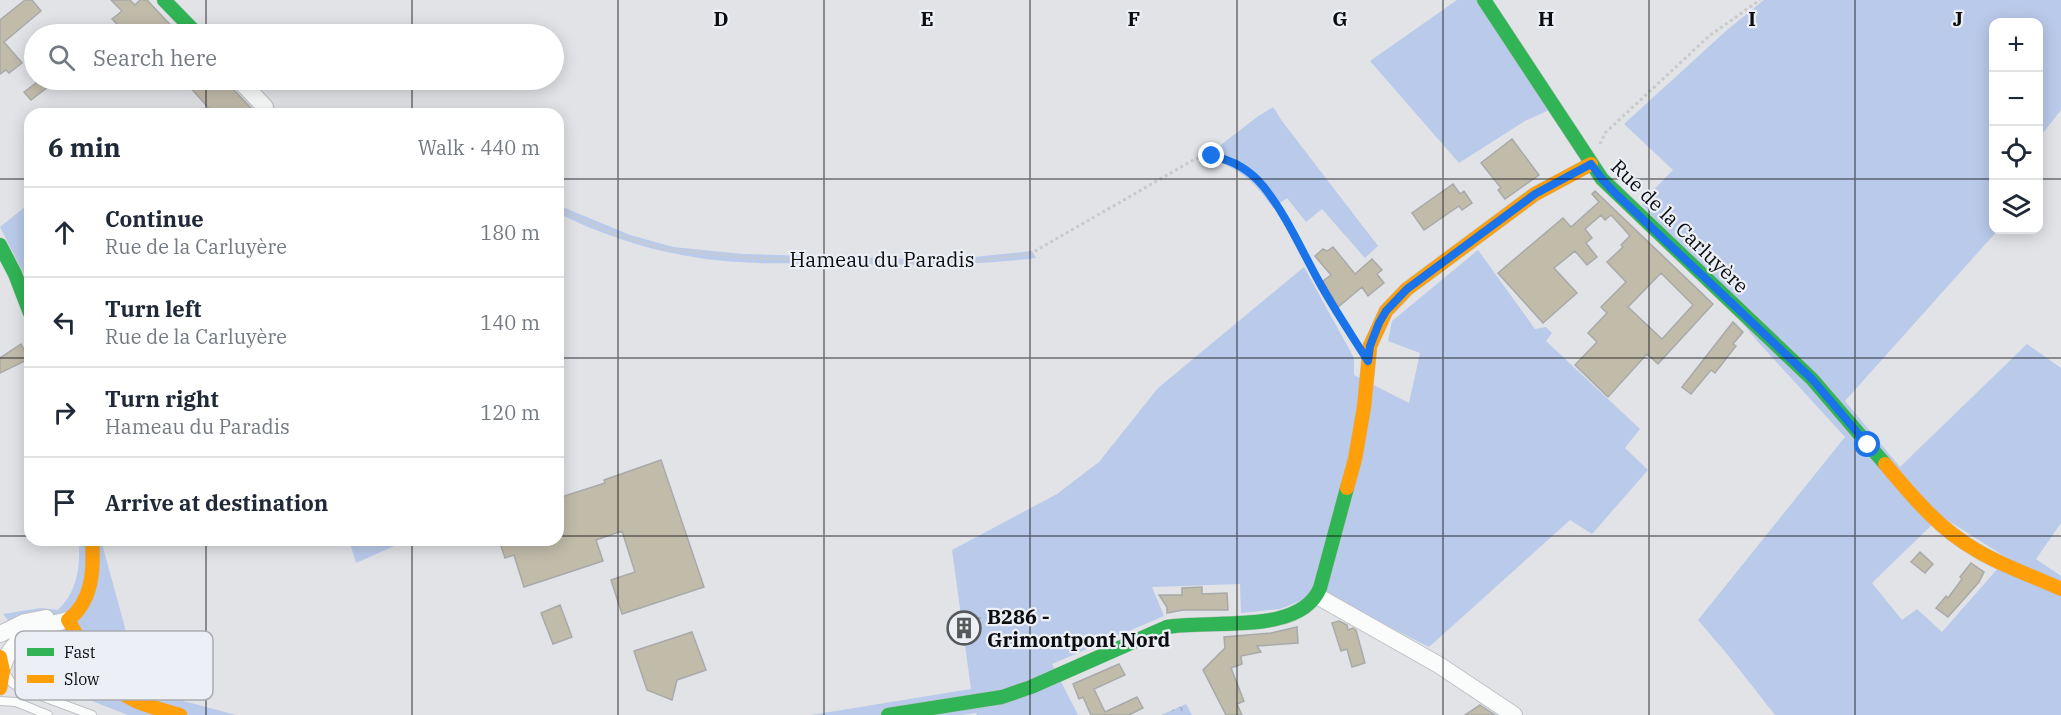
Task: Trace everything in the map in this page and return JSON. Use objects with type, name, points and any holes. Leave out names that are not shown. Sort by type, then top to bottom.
[{"type":"street","points":[[164,0],[187,24]]},
{"type":"street","points":[[1484,0],[1591,164]]},
{"type":"street","points":[[249,90],[265,107]]},
{"type":"street","name":"Rue de la Carluyère","points":[[1317,596],[1324,578],[1355,459],[1364,406],[1370,346],[1386,311],[1407,289],[1535,194],[1591,164],[1615,193],[1812,379],[1915,500],[1938,523],[1977,551],[2061,589]]},
{"type":"street","points":[[0,245],[24,297]]},
{"type":"street","points":[[34,631],[43,626],[68,620],[81,609],[88,592],[92,568],[92,546]]},
{"type":"street","points":[[888,715],[1002,697],[1031,687],[1155,631],[1183,624],[1284,618],[1305,609],[1317,596],[1439,665],[1514,715]]},
{"type":"street","points":[[0,634],[33,619],[68,620]]},
{"type":"street","points":[[68,620],[75,631]]},
{"type":"street","points":[[0,688],[2,664],[15,645]]},
{"type":"street","points":[[135,700],[180,715]]},
{"type":"lane","points":[[2,664],[9,680],[15,684]]},
{"type":"lane","points":[[52,700],[92,715]]},
{"type":"lane","points":[[0,701],[16,702],[48,715]]},
{"type":"path","points":[[1591,164],[1605,133],[1709,36],[1760,0]]},
{"type":"path","name":"Hameau du Paradis","points":[[564,212],[612,233],[665,249],[753,258],[928,263],[975,261],[1030,254],[1195,159],[1212,156],[1230,160],[1262,185],[1283,217],[1323,290],[1368,361]]},
{"type":"green space","points":[[1457,0],[1491,0],[1560,105],[1525,121],[1459,163],[1370,61]]},
{"type":"green space","points":[[1764,0],[2061,0],[2061,110],[2043,133],[2043,18],[1989,18],[1989,234],[1994,234],[1845,401],[1900,467],[2027,344],[2061,368],[2061,523],[2036,559],[2061,576],[2061,715],[1775,715],[1698,620],[1845,437],[1759,343],[1641,203],[1673,170],[1624,124],[1727,30]],"holes":[[[1941,516],[2007,558],[1942,632],[1917,609],[1902,620],[1872,583]]]},
{"type":"green space","points":[[1273,107],[1378,246],[1365,258],[1322,209],[1306,222],[1287,198],[1273,208],[1249,180],[1217,161],[1213,151]]},
{"type":"green space","points":[[24,208],[24,274],[0,227]]},
{"type":"green space","points":[[564,208],[630,235],[673,247],[743,254],[945,260],[1032,251],[1036,258],[920,265],[724,261],[650,248],[588,227],[564,216]]},
{"type":"green space","points":[[1478,250],[1535,329],[1546,327],[1552,333],[1546,341],[1640,429],[1625,448],[1648,470],[1592,534],[1570,520],[1429,647],[1356,610],[1307,598],[1280,609],[1241,613],[1240,584],[1152,587],[1164,616],[1052,664],[1078,715],[977,715],[976,713],[961,715],[811,715],[971,689],[952,550],[1057,494],[1099,462],[1158,388],[1304,267],[1354,358],[1354,375],[1409,403],[1420,353],[1388,341],[1392,321]]},
{"type":"green space","points":[[79,546],[103,546],[126,631],[17,631],[3,614],[41,608],[58,610],[65,603],[74,586]]},
{"type":"green space","points":[[351,546],[394,546],[356,563]]},
{"type":"green space","points":[[89,700],[180,700],[236,715],[128,715]]},
{"type":"green space","points":[[1186,704],[1192,715],[1161,715]]},
{"type":"building","points":[[25,0],[32,0],[41,11],[4,42],[22,63],[9,73],[6,70],[0,74],[0,20]]},
{"type":"building","points":[[111,0],[130,0],[135,5],[140,0],[147,0],[170,24],[117,24],[112,19],[122,11]]},
{"type":"building","points":[[27,90],[44,90],[31,100],[24,92]]},
{"type":"building","points":[[193,90],[234,90],[251,108],[209,108]]},
{"type":"building","points":[[1512,139],[1539,175],[1505,199],[1498,190],[1501,188],[1481,163]]},
{"type":"building","points":[[1453,184],[1460,194],[1464,191],[1472,203],[1462,210],[1459,206],[1424,230],[1412,213]]},
{"type":"building","points":[[1595,191],[1713,304],[1658,364],[1647,354],[1608,397],[1575,365],[1597,342],[1588,333],[1607,313],[1601,307],[1626,282],[1607,262],[1623,247],[1621,245],[1630,236],[1623,228],[1611,215],[1605,220],[1601,215],[1585,229],[1592,238],[1586,243],[1597,257],[1587,265],[1575,251],[1554,268],[1577,293],[1543,323],[1498,273],[1563,218],[1571,227],[1599,202],[1592,194]],"holes":[[[1661,273],[1693,305],[1662,339],[1628,307]]]},
{"type":"building","points":[[1333,247],[1355,274],[1372,259],[1382,270],[1377,274],[1384,283],[1368,296],[1362,287],[1338,307],[1323,281],[1331,275],[1315,256],[1323,249],[1327,251]]},
{"type":"building","points":[[1733,322],[1743,332],[1733,344],[1736,346],[1715,373],[1711,370],[1691,394],[1682,387]]},
{"type":"building","points":[[21,344],[24,350],[24,361],[0,373],[0,358]]},
{"type":"building","points":[[661,460],[704,587],[622,614],[611,580],[635,572],[622,531],[596,540],[603,561],[524,587],[514,555],[505,558],[501,546],[564,546],[564,496],[605,483],[604,480]]},
{"type":"building","points":[[1920,552],[1933,564],[1925,573],[1911,562]]},
{"type":"building","points":[[1971,563],[1984,572],[1979,582],[1948,617],[1936,608],[1946,596],[1948,598]]},
{"type":"building","points":[[1202,587],[1202,594],[1227,593],[1228,610],[1183,610],[1167,613],[1167,607],[1159,595],[1182,595],[1182,588]]},
{"type":"building","points":[[560,605],[572,637],[553,644],[541,613]]},
{"type":"building","name":"B286 - Grimontpont Nord","points":[[960,617],[980,618],[965,639],[959,636],[954,626]]},
{"type":"building","points":[[1339,621],[1347,625],[1348,630],[1353,628],[1356,630],[1365,663],[1352,667],[1347,649],[1341,651],[1332,623]]},
{"type":"building","points":[[1297,627],[1298,643],[1257,646],[1261,652],[1241,656],[1242,664],[1231,668],[1244,701],[1237,704],[1242,715],[1226,715],[1203,670],[1225,648],[1224,637],[1271,633]]},
{"type":"building","points":[[692,632],[706,670],[677,680],[672,700],[647,690],[634,651]]},
{"type":"building","points":[[1119,664],[1125,675],[1094,689],[1105,712],[1137,697],[1143,708],[1129,715],[1091,715],[1083,697],[1079,699],[1073,684]]},
{"type":"building","points":[[1480,705],[1495,715],[1465,715]]},
{"type":"traffic: fast","points":[[164,0],[187,24]]},
{"type":"traffic: fast","points":[[1484,0],[1602,179],[1812,379],[1885,464]]},
{"type":"traffic: fast","points":[[0,245],[24,297]]},
{"type":"traffic: fast","points":[[888,715],[1002,697],[1031,687],[1167,627],[1252,622],[1294,613],[1309,603],[1320,588],[1347,488]]},
{"type":"traffic: slow","points":[[1347,488],[1355,459],[1364,407],[1370,346],[1386,311],[1407,289],[1535,194],[1591,164]]},
{"type":"traffic: slow","points":[[1885,464],[1927,511],[1963,542],[1996,561],[2061,589]]},
{"type":"traffic: slow","points":[[74,631],[68,620],[83,604],[87,594],[92,573],[92,546]]},
{"type":"traffic: slow","points":[[0,657],[3,671],[0,688]]},
{"type":"traffic: slow","points":[[134,700],[180,715]]},
{"type":"place","name":"B286 - Grimontpont Nord","points":[[964,628]]},
{"type":"route","points":[[1212,156],[1230,160],[1262,185],[1283,217],[1323,290],[1368,361],[1370,346],[1379,323],[1386,311],[1407,289],[1535,194],[1591,164],[1615,193],[1812,379],[1868,445]]}]
